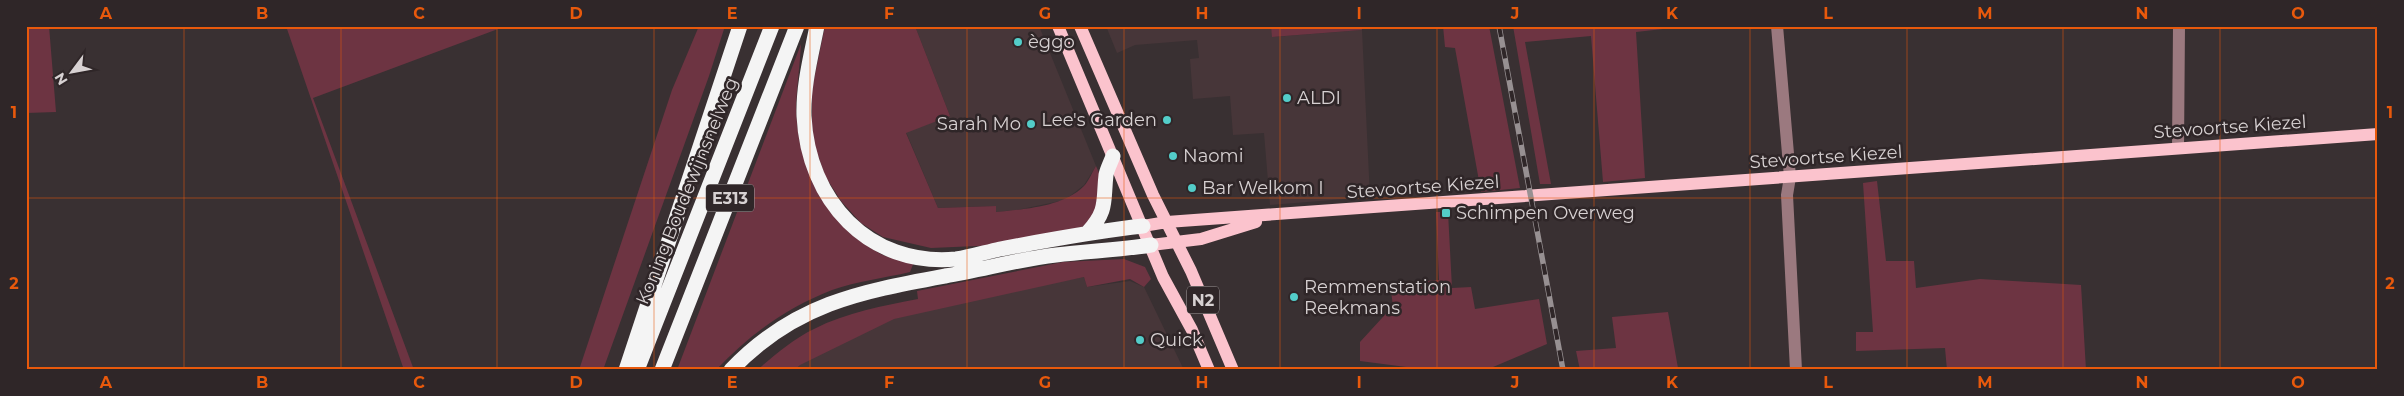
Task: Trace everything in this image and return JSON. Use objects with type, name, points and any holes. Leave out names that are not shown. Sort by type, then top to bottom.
[{"type":"highway","points":[[626,370],[740,26]]},
{"type":"highway","name":"Koning Boudewijnsnelweg","points":[[637,370],[772,26]]},
{"type":"highway","name":"E313","points":[[662,370],[797,26]]},
{"type":"highway","points":[[817,26],[804,89],[806,144],[818,178],[831,204],[856,230],[878,245],[903,254],[930,259],[957,259],[1088,232],[1143,226]]},
{"type":"highway","points":[[1088,232],[1100,219],[1105,204],[1106,174],[1113,156]]},
{"type":"highway","points":[[731,370],[765,340],[800,316],[836,300],[884,288],[1055,255],[1150,245]]},
{"type":"main road","name":"N2","points":[[1058,26],[1163,277],[1192,330],[1209,370]]},
{"type":"main road","name":"N2","points":[[1080,26],[1167,222],[1178,242],[1233,370]]},
{"type":"main road","name":"Stevoortse Kiezel","points":[[1143,226],[1167,222],[2378,134]]},
{"type":"main road","name":"Stevoortse Kiezel","points":[[1150,245],[1201,239],[1278,215]]},
{"type":"street","points":[[1777,26],[1790,177],[1787,195],[1796,370]]},
{"type":"street","points":[[2178,148],[2179,26]]},
{"type":"shaded area","points":[[26,26],[49,26],[56,112],[26,113]]},
{"type":"shaded area","points":[[286,26],[506,26],[313,98],[414,370],[404,370]]},
{"type":"shaded area","points":[[699,26],[725,26],[709,76],[603,370],[579,370],[672,90]]},
{"type":"shaded area","points":[[825,26],[915,26],[950,116],[906,133],[938,208],[996,206],[996,212],[1055,203],[1075,193],[1086,184],[1096,166],[1100,175],[1097,215],[1082,227],[1000,245],[931,248],[883,237],[861,223],[841,201],[825,176],[815,147],[812,129],[812,89]]},
{"type":"shaded area","points":[[915,26],[1039,26],[1096,166],[1084,185],[1065,200],[1017,210],[996,212],[996,206],[938,208],[906,132],[950,116]]},
{"type":"shaded area","points":[[1106,26],[1271,26],[1273,37],[1362,30],[1370,197],[1270,205],[1264,133],[1233,135],[1230,96],[1193,99],[1190,59],[1199,58],[1197,40],[1135,45],[1117,53]]},
{"type":"shaded area","points":[[1271,26],[1361,26],[1362,30],[1272,37]]},
{"type":"shaded area","points":[[1443,26],[1489,26],[1520,188],[1481,192],[1455,48],[1445,47]]},
{"type":"shaded area","points":[[1513,26],[1690,26],[1636,32],[1645,178],[1603,182],[1591,36],[1525,42],[1551,184],[1540,184]]},
{"type":"shaded area","points":[[801,44],[796,105],[797,127],[809,171],[818,191],[830,210],[862,242],[885,256],[914,262],[910,272],[842,287],[799,305],[770,323],[742,345],[716,370],[677,370]]},
{"type":"shaded area","points":[[1877,181],[1886,261],[1914,261],[1916,288],[1980,279],[2081,285],[2086,370],[1947,370],[1945,348],[1856,351],[1856,332],[1873,332],[1863,183]]},
{"type":"shaded area","points":[[1436,212],[1448,212],[1452,288],[1471,287],[1475,309],[1539,299],[1547,344],[1486,370],[1415,370],[1414,368],[1360,361],[1360,342],[1393,306],[1390,284],[1439,280]]},
{"type":"shaded area","points":[[1124,259],[1145,267],[1151,279],[1144,287],[1130,279],[1087,287],[1084,277],[894,319],[800,365],[794,370],[757,370],[791,342],[814,329],[852,314],[918,299],[917,291],[1063,262]]},
{"type":"shaded area","points":[[1084,277],[1087,287],[1130,281],[1144,287],[1184,370],[784,370],[892,313]]},
{"type":"shaded area","points":[[1668,312],[1678,368],[1580,370],[1576,351],[1616,348],[1612,317]]},
{"type":"railway","points":[[1499,26],[1563,370]]},
{"type":"place","name":"èggo","points":[[1018,42]]},
{"type":"place","name":"ALDI","points":[[1287,98]]},
{"type":"place","name":"Lee's Garden","points":[[1167,120]]},
{"type":"place","name":"Sarah Mo","points":[[1031,124]]},
{"type":"place","name":"Naomi","points":[[1173,156]]},
{"type":"place","name":"Bar Welkom I","points":[[1192,188]]},
{"type":"place","name":"Schimpen Overweg","points":[[1446,213]]},
{"type":"place","name":"Remmenstation Reekmans","points":[[1294,297]]},
{"type":"place","name":"Quick","points":[[1140,340]]}]
